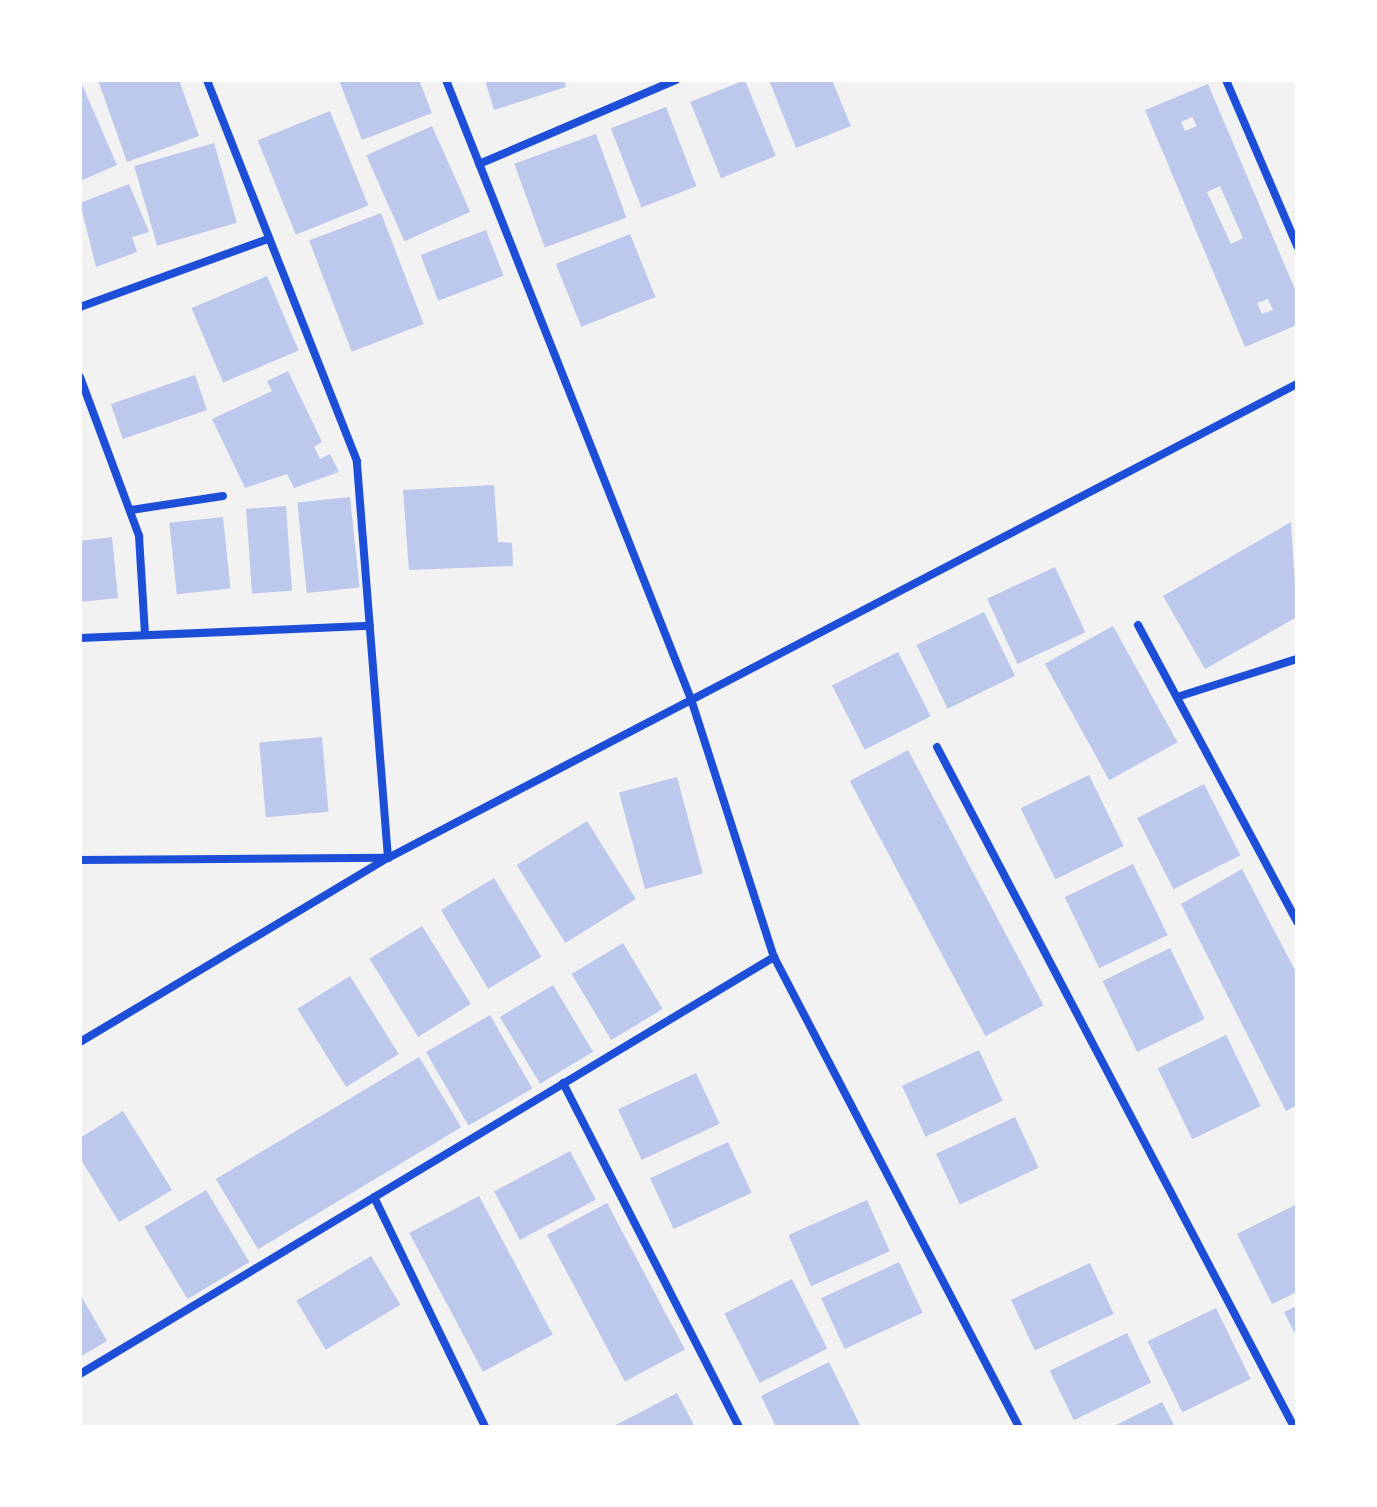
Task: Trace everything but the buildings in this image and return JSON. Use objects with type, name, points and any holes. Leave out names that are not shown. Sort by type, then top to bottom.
[{"type":"street","points":[[207,80],[357,461],[388,858]]},
{"type":"street","points":[[446,80],[691,699],[774,957],[1019,1427]]},
{"type":"street","points":[[479,164],[676,80]]},
{"type":"street","points":[[1226,80],[1297,246]]},
{"type":"street","points":[[80,307],[268,239]]},
{"type":"street","points":[[80,377],[131,510],[145,635]]},
{"type":"street","points":[[80,1042],[388,858],[1297,384]]},
{"type":"street","points":[[131,510],[223,496]]},
{"type":"street","points":[[1138,625],[1297,922]]},
{"type":"street","points":[[80,638],[370,626]]},
{"type":"street","points":[[1177,697],[1297,659]]},
{"type":"street","points":[[937,747],[1294,1427]]},
{"type":"street","points":[[80,860],[388,858]]},
{"type":"street","points":[[80,1374],[774,957]]},
{"type":"street","points":[[563,1083],[739,1427]]},
{"type":"street","points":[[374,1197],[485,1427]]}]
